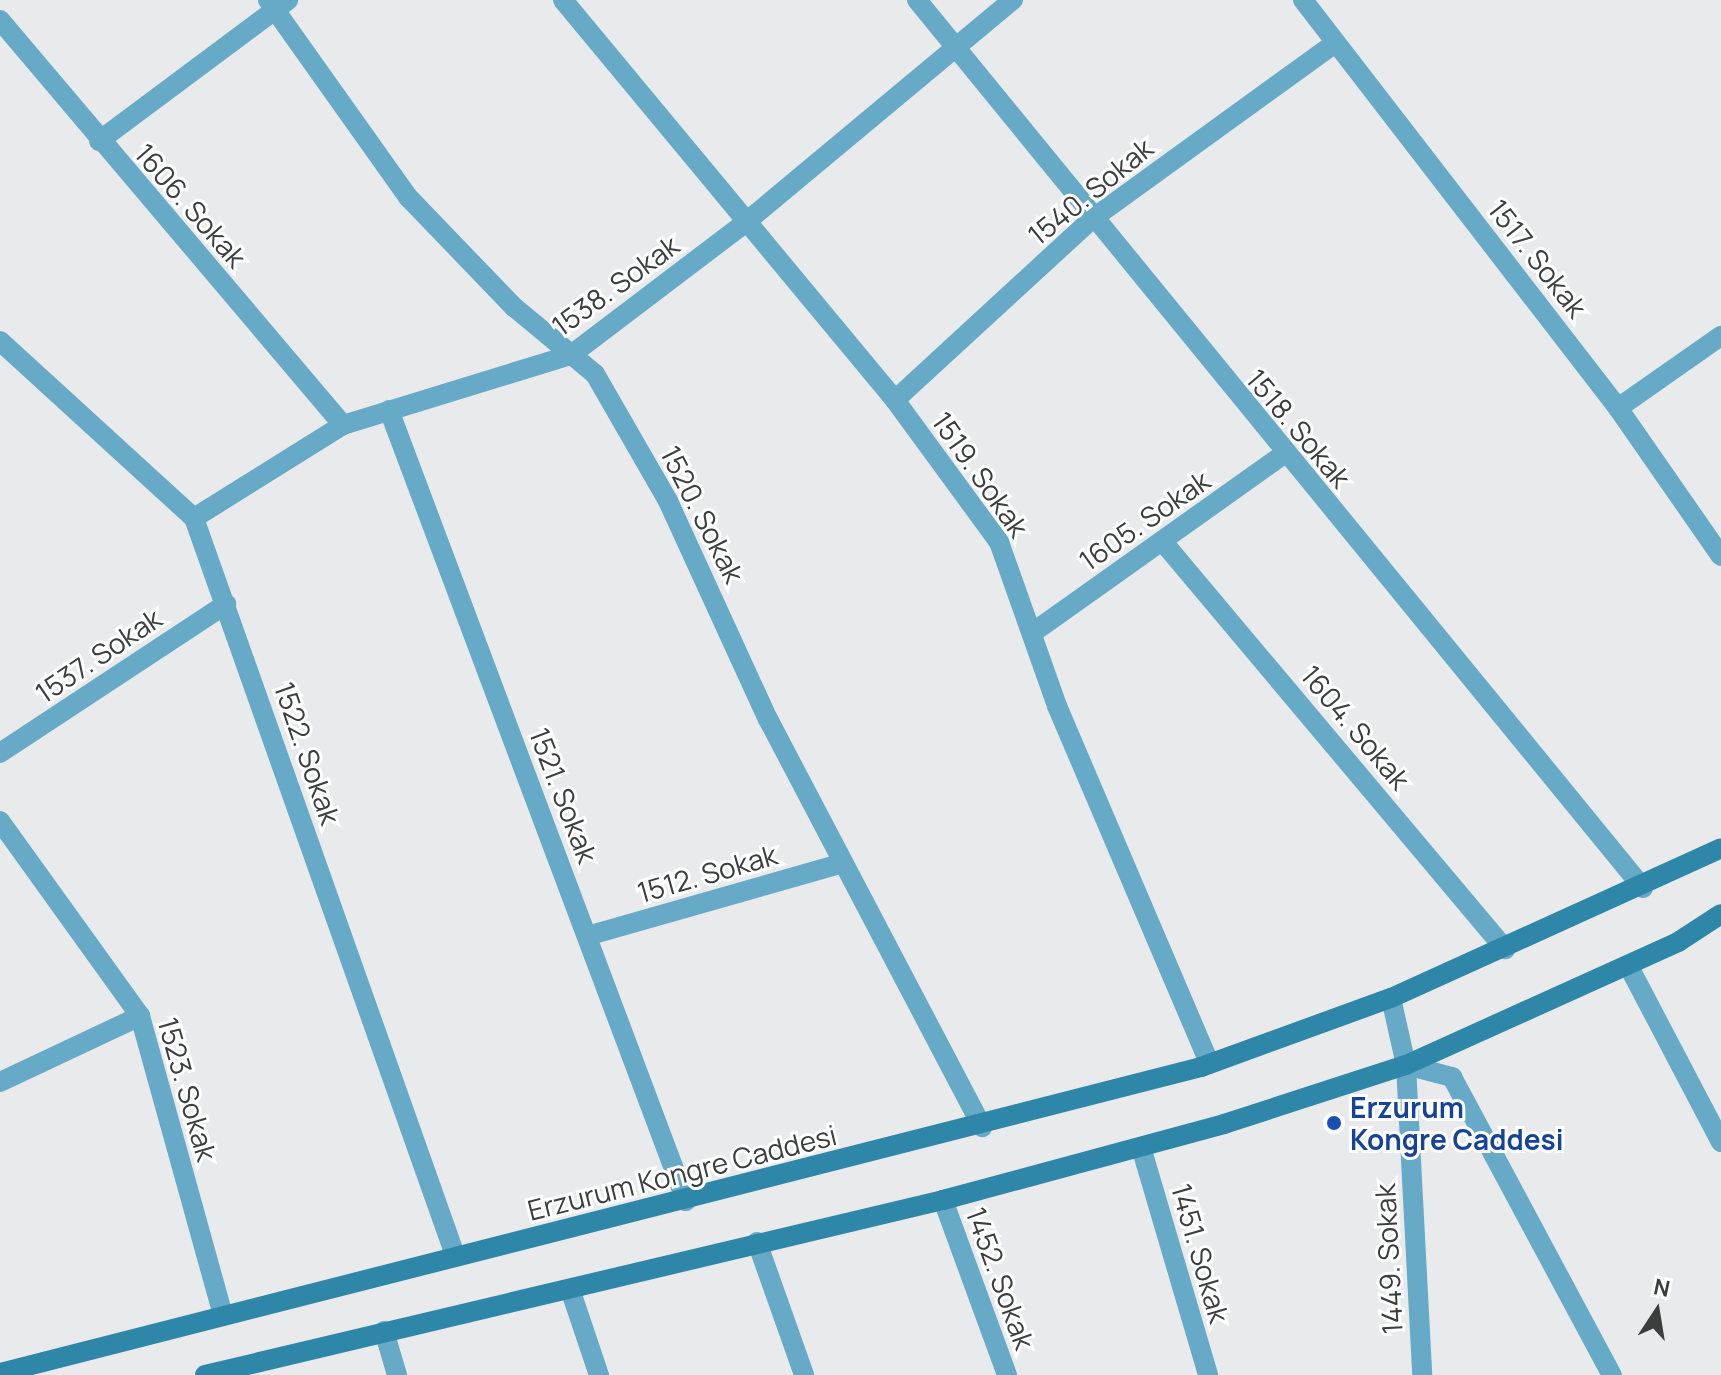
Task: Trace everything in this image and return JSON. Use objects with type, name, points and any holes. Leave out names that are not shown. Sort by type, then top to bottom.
[{"type":"main road","name":"Erzurum Kongre Caddesi","points":[[0,1373],[455,1255],[982,1127],[1210,1064],[1391,998],[1643,888],[1721,848]]},
{"type":"main road","points":[[205,1375],[943,1200],[1141,1147],[1406,1065],[1628,965],[1721,914]]},
{"type":"street","name":"1519. Sokak","points":[[563,0],[895,400],[999,542],[1035,631],[1057,706],[1210,1064]]},
{"type":"street","name":"1518. Sokak","points":[[917,0],[1284,454],[1643,888]]},
{"type":"street","name":"1538. Sokak","points":[[194,518],[343,425],[571,355],[745,223],[958,51],[1013,0]]},
{"type":"street","name":"1517. Sokak","points":[[1303,0],[1618,408],[1721,556]]},
{"type":"street","points":[[99,141],[277,3]]},
{"type":"street","name":"1520. Sokak","points":[[277,3],[408,197],[571,355],[595,374],[668,501],[843,863],[982,1127]]},
{"type":"street","name":"1606. Sokak","points":[[0,20],[99,141],[343,425]]},
{"type":"street","name":"1540. Sokak","points":[[895,400],[1092,219],[1335,43]]},
{"type":"street","points":[[1618,408],[1721,336]]},
{"type":"street","name":"1522. Sokak","points":[[0,341],[194,518],[455,1255]]},
{"type":"street","name":"1521. Sokak","points":[[389,410],[686,1201]]},
{"type":"street","name":"1605. Sokak","points":[[1035,631],[1284,454]]},
{"type":"street","name":"1604. Sokak","points":[[1163,542],[1505,949]]},
{"type":"street","name":"1537. Sokak","points":[[0,753],[226,604]]},
{"type":"street","name":"1523. Sokak","points":[[0,821],[140,1016],[223,1316]]},
{"type":"street","name":"1512. Sokak","points":[[587,936],[843,863]]},
{"type":"street","points":[[1628,965],[1721,1142]]},
{"type":"street","name":"1449. Sokak","points":[[1391,998],[1406,1065],[1422,1375]]},
{"type":"street","points":[[0,1082],[140,1016]]},
{"type":"street","points":[[1406,1065],[1452,1077],[1612,1375]]},
{"type":"street","name":"1451. Sokak","points":[[1141,1147],[1208,1375]]},
{"type":"street","name":"1452. Sokak","points":[[943,1200],[1007,1375]]},
{"type":"street","points":[[757,1242],[804,1375]]},
{"type":"street","points":[[570,1289],[599,1375]]},
{"type":"street","points":[[384,1331],[397,1375]]},
{"type":"place","name":"Erzurum Kongre Caddesi","points":[[1334,1123]]}]
